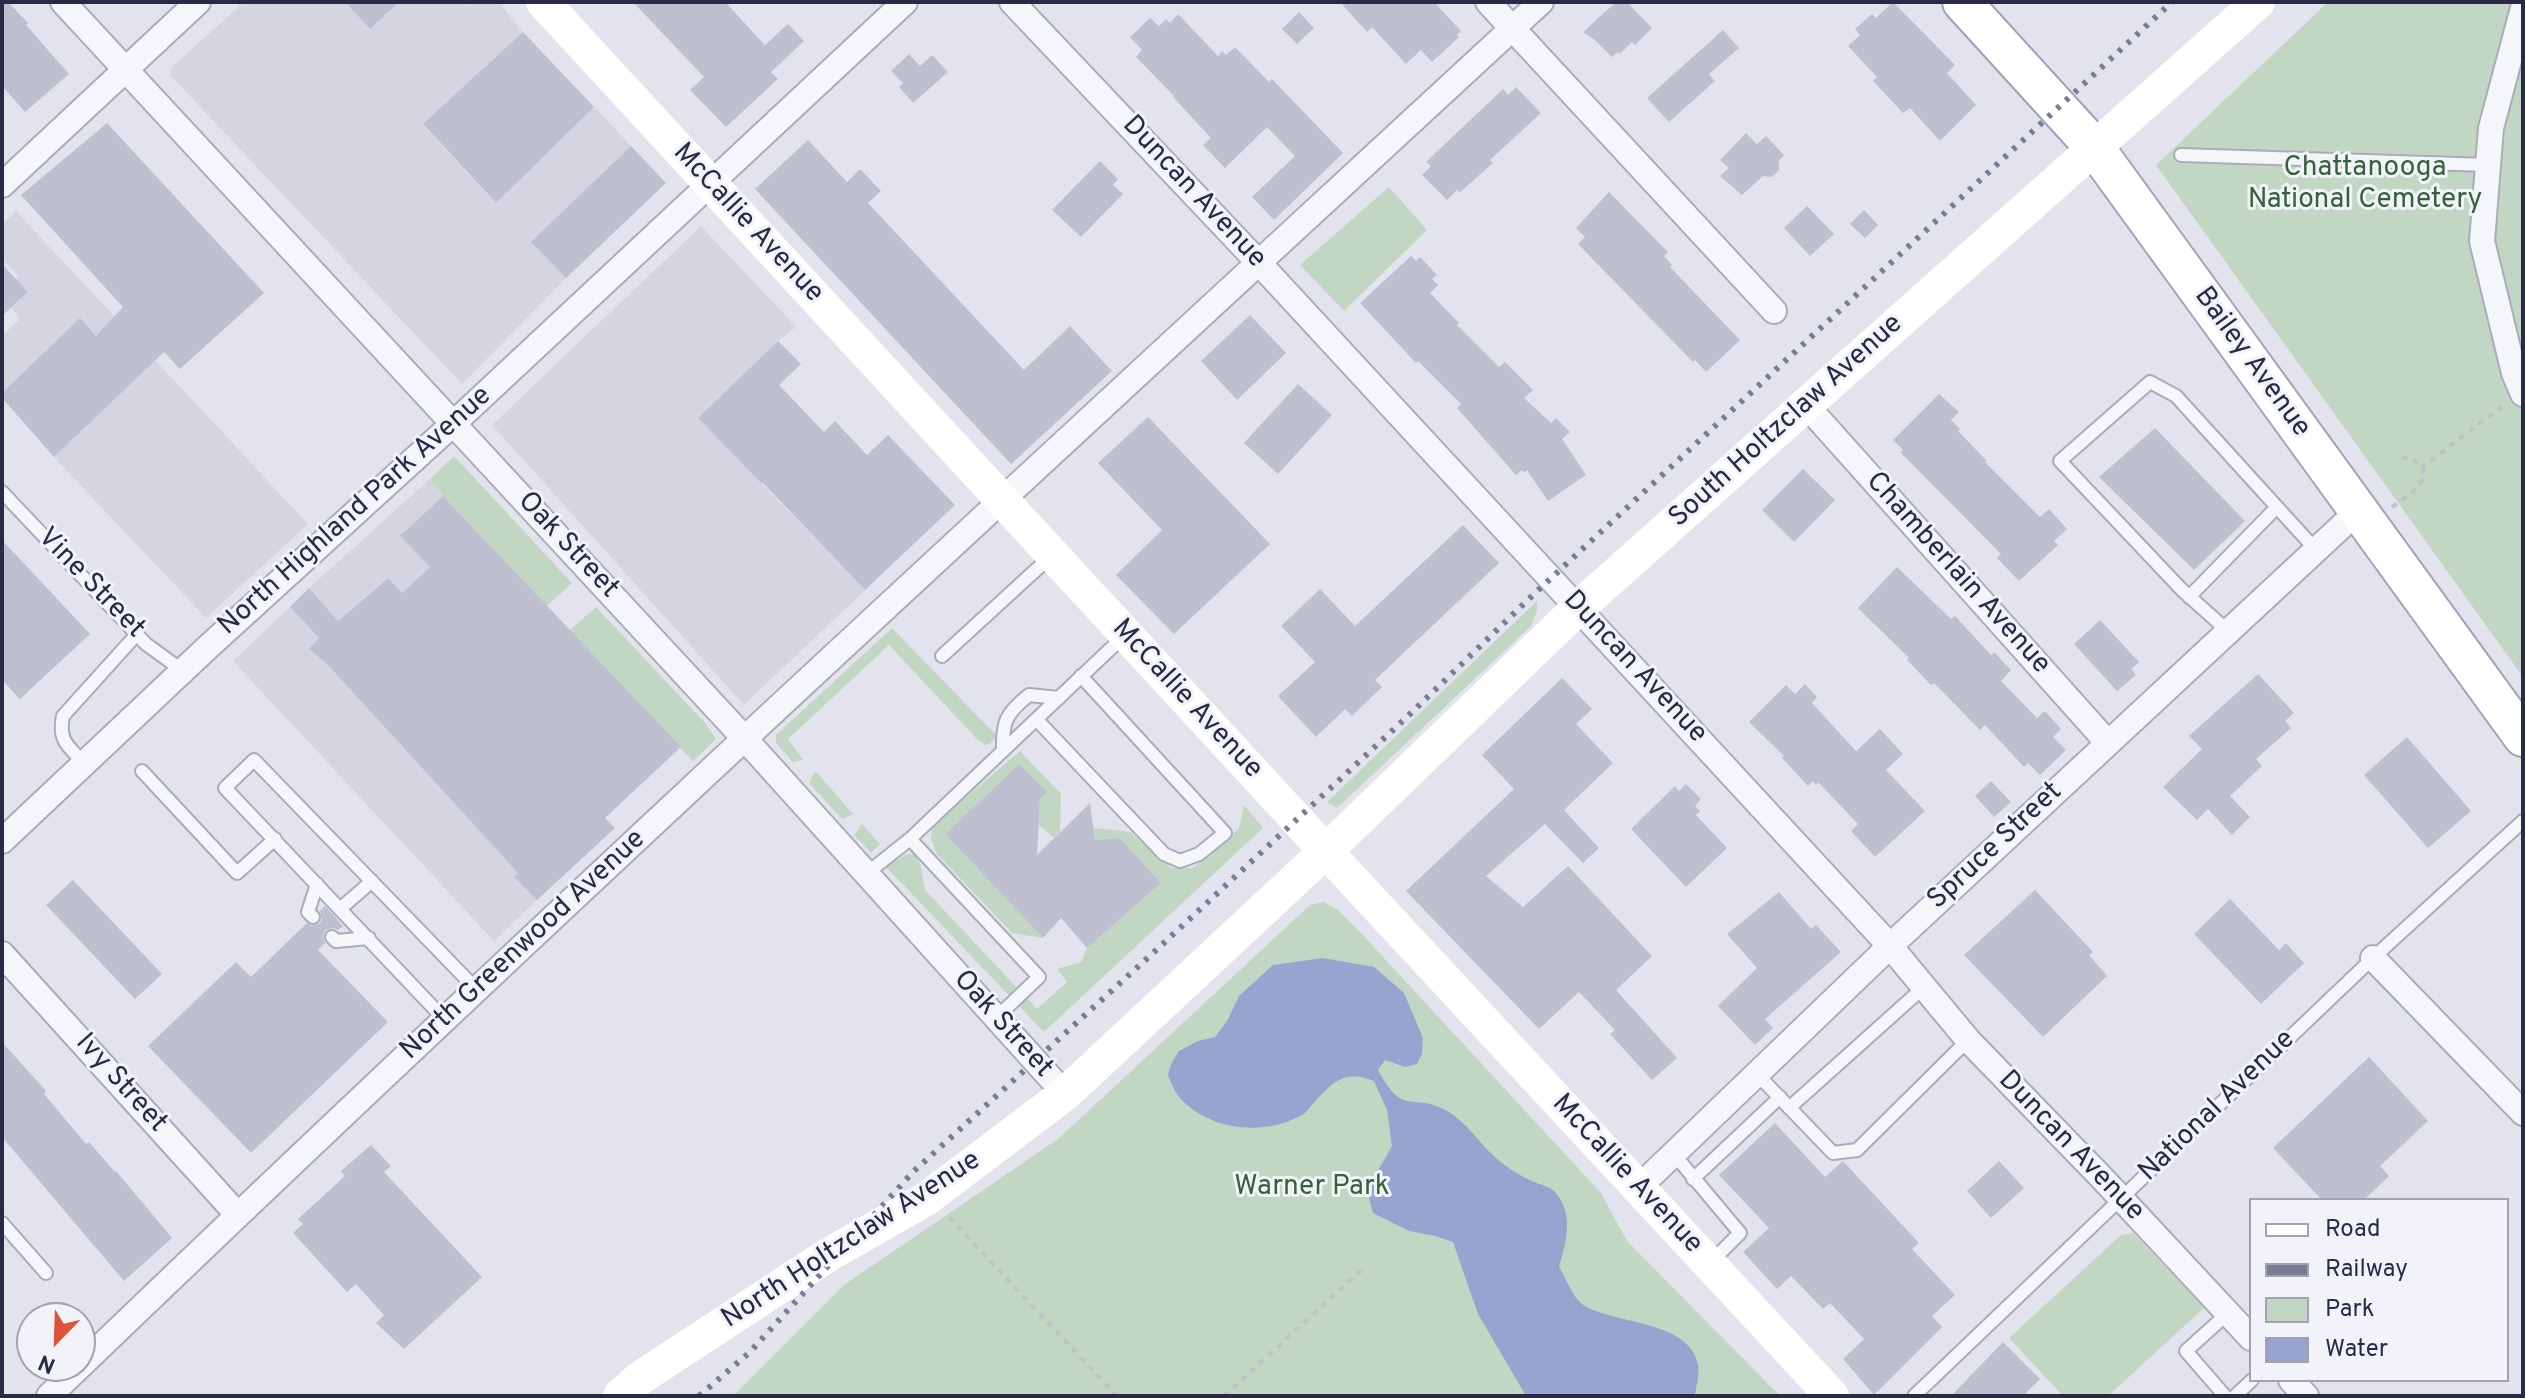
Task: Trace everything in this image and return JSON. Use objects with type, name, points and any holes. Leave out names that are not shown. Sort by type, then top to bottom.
[{"type":"main road","name":"McCallie Avenue","points":[[543,2],[1709,1264],[1816,1384]]},
{"type":"main road","name":"Bailey Avenue","points":[[1962,2],[2095,148],[2523,737]]},
{"type":"main road","name":"South Holtzclaw Avenue","points":[[1326,851],[1578,608],[2258,2]]},
{"type":"main road","name":"North Holtzclaw Avenue","points":[[620,1396],[640,1378],[828,1255],[926,1199],[1065,1094],[1326,851]]},
{"type":"street","name":"Oak Street","points":[[63,2],[745,739],[1065,1094]]},
{"type":"street","points":[[2,185],[198,2]]},
{"type":"street","name":"North Highland Park Avenue","points":[[2,841],[905,2]]},
{"type":"street","name":"Duncan Avenue","points":[[1012,2],[1259,263],[1890,946],[1968,1040],[2249,1336]]},
{"type":"street","points":[[1488,2],[1774,311]]},
{"type":"street","name":"North Greenwood Avenue","points":[[49,1396],[237,1214],[745,739],[1541,2]]},
{"type":"street","points":[[2522,393],[2514,373],[2482,241],[2491,128],[2523,8]]},
{"type":"street","name":"Chamberlain Avenue","points":[[1806,405],[2108,743]]},
{"type":"street","name":"Spruce Street","points":[[1638,1188],[1890,946],[2316,550],[2363,518]]},
{"type":"street","name":"Ivy Street","points":[[2,954],[237,1214]]},
{"type":"street","points":[[2373,958],[2523,1113]]},
{"type":"lane","points":[[2181,155],[2488,165]]},
{"type":"lane","points":[[2229,632],[2186,594],[2060,461],[2150,382],[2176,396],[2316,550]]},
{"type":"lane","name":"Vine Street","points":[[2,492],[146,644],[183,671]]},
{"type":"lane","points":[[2186,594],[2277,507]]},
{"type":"lane","points":[[942,656],[1052,555]]},
{"type":"lane","points":[[84,763],[65,743],[60,731],[63,716],[137,634]]},
{"type":"lane","points":[[866,874],[910,839],[1126,634]]},
{"type":"lane","points":[[1037,720],[1164,854],[1180,861],[1199,854],[1225,833],[1081,676]]},
{"type":"lane","points":[[1003,751],[1002,729],[1012,709],[1029,695],[1059,698]]},
{"type":"lane","points":[[445,1020],[225,788],[254,760],[477,990]]},
{"type":"lane","points":[[142,771],[237,873],[275,839]]},
{"type":"lane","name":"National Avenue","points":[[1914,1396],[2373,958],[2523,821]]},
{"type":"lane","points":[[910,839],[1039,977],[996,1018]]},
{"type":"lane","points":[[340,909],[372,881]]},
{"type":"lane","points":[[313,917],[308,912],[317,884]]},
{"type":"lane","points":[[332,937],[336,941],[369,938]]},
{"type":"lane","points":[[1789,1108],[1924,987]]},
{"type":"lane","points":[[1757,1074],[1833,1153],[1857,1150],[1968,1040]]},
{"type":"lane","points":[[1693,1179],[1780,1097]]},
{"type":"lane","points":[[1673,1153],[1740,1233],[1709,1264]]},
{"type":"lane","points":[[2,1223],[46,1273]]},
{"type":"lane","points":[[2225,1396],[2186,1351],[2228,1313]]},
{"type":"lane","points":[[2235,1396],[2250,1382]]},
{"type":"path","points":[[2421,468],[2522,393]]},
{"type":"path","points":[[2363,518],[2422,485],[2424,477],[2414,460],[2407,457],[2400,460]]},
{"type":"path","points":[[949,1217],[1117,1396]]},
{"type":"path","points":[[1224,1396],[1364,1268]]},
{"type":"shaded area","points":[[244,2],[345,2],[370,29],[399,2],[467,2],[470,5],[473,2],[499,2],[523,33],[423,125],[495,203],[594,107],[631,146],[532,242],[566,278],[462,384],[170,75],[172,67]]},
{"type":"shaded area","points":[[16,211],[308,524],[206,618],[54,457],[145,370],[96,336],[80,319],[2,393],[2,336],[20,319],[11,308],[28,292],[15,279],[18,275],[2,259],[2,225]]},
{"type":"shaded area","points":[[701,226],[796,327],[698,418],[865,590],[744,705],[492,425]]},
{"type":"shaded area","points":[[430,479],[443,496],[401,536],[430,567],[402,593],[387,578],[338,621],[309,588]]},
{"type":"shaded area","points":[[290,607],[319,638],[309,649],[327,664],[518,873],[515,877],[537,900],[494,941],[233,661]]},
{"type":"green space","name":"Chattanooga National Cemetery","points":[[2328,2],[2523,2],[2523,677],[2156,165]]},
{"type":"green space","points":[[1389,187],[1427,230],[1344,311],[1300,265]]},
{"type":"green space","points":[[454,456],[572,583],[547,606],[430,479]]},
{"type":"green space","points":[[1537,601],[1531,626],[1337,808],[1327,802]]},
{"type":"green space","points":[[596,607],[706,724],[716,739],[693,761],[570,630]]},
{"type":"green space","points":[[892,628],[997,736],[985,745],[976,738],[889,645],[788,739],[803,760],[793,762],[776,743],[776,735]]},
{"type":"green space","points":[[1020,751],[1061,794],[1060,832],[1054,838],[1038,824],[1040,799],[1046,792],[1019,764],[945,834],[1043,938],[1012,933],[937,854],[931,839],[932,826]]},
{"type":"green space","points":[[814,772],[853,814],[842,819],[809,783]]},
{"type":"green space","points":[[1244,805],[1263,828],[1044,1032],[886,867],[907,854],[914,854],[920,863],[925,890],[1037,1009],[1067,982],[1057,969],[1081,962],[1087,948],[1161,883],[1120,838],[1095,840],[1094,828],[1130,832],[1171,868],[1193,868],[1239,828]]},
{"type":"green space","points":[[862,824],[880,844],[871,853],[854,835]]},
{"type":"green space","name":"Warner Park","points":[[1323,902],[1337,909],[1359,931],[1601,1193],[1627,1241],[1780,1396],[733,1396],[844,1285],[1058,1139],[1310,905]]},
{"type":"green space","points":[[2133,1233],[2204,1308],[2108,1396],[2063,1396],[2009,1338],[2121,1235]]},
{"type":"water","points":[[1323,958],[1374,967],[1404,993],[1423,1038],[1422,1054],[1417,1064],[1405,1067],[1385,1060],[1378,1070],[1387,1085],[1402,1099],[1447,1111],[1504,1165],[1554,1191],[1561,1200],[1567,1218],[1559,1267],[1575,1296],[1595,1311],[1648,1325],[1681,1339],[1692,1350],[1698,1365],[1695,1396],[1526,1396],[1478,1314],[1453,1242],[1409,1231],[1373,1213],[1367,1190],[1392,1146],[1387,1110],[1374,1081],[1354,1077],[1339,1080],[1302,1115],[1268,1127],[1220,1123],[1205,1117],[1179,1097],[1168,1075],[1179,1051],[1198,1041],[1215,1037],[1239,996],[1273,965]]},
{"type":"building","points":[[2,2],[8,2],[28,23],[26,25],[69,74],[25,112],[2,86]]},
{"type":"building","points":[[345,2],[399,2],[370,29]]},
{"type":"building","points":[[633,2],[725,2],[765,45],[788,24],[804,41],[771,72],[778,79],[726,127],[690,90],[704,77]]},
{"type":"building","points":[[1340,2],[1434,2],[1461,31],[1457,35],[1459,37],[1432,62],[1421,50],[1406,64],[1372,27],[1367,32]]},
{"type":"building","points":[[1616,2],[1627,2],[1652,28],[1635,45],[1632,42],[1612,57],[1583,32]]},
{"type":"building","points":[[1893,2],[1955,65],[1947,73],[1976,105],[1940,141],[1910,108],[1903,113],[1873,81],[1877,77],[1848,46],[1860,35],[1855,29],[1872,14],[1876,18]]},
{"type":"building","points":[[1299,12],[1314,28],[1297,44],[1282,29]]},
{"type":"building","points":[[1178,14],[1218,56],[1222,51],[1226,55],[1235,47],[1269,82],[1272,79],[1343,153],[1274,220],[1252,197],[1295,156],[1267,127],[1225,168],[1203,145],[1211,138],[1136,57],[1142,50],[1130,37],[1150,18],[1159,26],[1166,19],[1170,23]]},
{"type":"building","points":[[1723,30],[1739,48],[1709,74],[1715,81],[1669,122],[1647,98]]},
{"type":"building","points":[[523,32],[594,107],[496,203],[423,124]]},
{"type":"building","points":[[909,54],[920,66],[932,55],[948,72],[913,103],[899,87],[903,83],[891,71]]},
{"type":"building","points":[[1516,87],[1541,113],[1490,160],[1493,163],[1447,200],[1422,175],[1431,166],[1426,162],[1503,89],[1508,95]]},
{"type":"building","points":[[107,123],[264,293],[180,369],[164,352],[54,457],[2,398],[2,393],[80,318],[96,336],[123,307],[21,195]]},
{"type":"building","points":[[1746,133],[1757,144],[1766,136],[1784,155],[1779,161],[1779,170],[1772,177],[1763,176],[1742,195],[1720,176],[1729,168],[1720,160]]},
{"type":"building","points":[[808,140],[847,182],[860,169],[881,191],[868,203],[1024,370],[1070,326],[1112,371],[1011,464],[755,189]]},
{"type":"building","points":[[631,146],[666,183],[566,278],[531,242]]},
{"type":"building","points":[[1100,161],[1118,179],[1113,185],[1123,194],[1081,237],[1052,210]]},
{"type":"building","points":[[1609,192],[1668,252],[1664,256],[1672,265],[1670,267],[1740,340],[1706,372],[1578,244],[1585,237],[1576,228]]},
{"type":"building","points":[[1807,206],[1834,234],[1810,256],[1784,228]]},
{"type":"building","points":[[1864,210],[1878,225],[1865,238],[1850,224]]},
{"type":"building","points":[[1411,256],[1416,261],[1420,257],[1437,275],[1432,279],[1438,285],[1430,293],[1459,323],[1457,325],[1499,367],[1505,362],[1533,390],[1524,398],[1551,423],[1556,418],[1570,432],[1562,439],[1586,475],[1548,501],[1527,470],[1516,475],[1457,408],[1461,404],[1418,361],[1416,363],[1360,303]]},
{"type":"building","points":[[2,264],[28,292],[2,316]]},
{"type":"building","points":[[1250,315],[1286,353],[1237,400],[1201,361]]},
{"type":"building","points":[[778,341],[801,364],[779,385],[824,432],[835,421],[867,455],[888,435],[955,505],[865,590],[698,418]]},
{"type":"building","points":[[1298,384],[1332,415],[1278,474],[1244,443]]},
{"type":"building","points":[[1939,394],[1959,412],[1951,420],[1985,462],[2040,517],[2049,509],[2067,529],[2054,541],[2058,545],[2019,581],[1997,558],[2001,554],[1900,452],[1903,450],[1893,440]]},
{"type":"building","points":[[1148,417],[1270,544],[1174,634],[1116,575],[1162,530],[1098,463]]},
{"type":"building","points":[[2155,428],[2245,521],[2194,570],[2099,477]]},
{"type":"building","points":[[1803,469],[1835,500],[1794,542],[1762,510]]},
{"type":"building","points":[[443,496],[681,747],[605,818],[615,828],[537,900],[514,877],[518,873],[327,664],[309,649],[319,638],[290,607],[309,588],[338,621],[388,578],[402,593],[430,567],[400,536]]},
{"type":"building","points":[[1463,525],[1499,563],[1375,680],[1382,687],[1352,716],[1345,709],[1316,737],[1278,696],[1315,662],[1281,626],[1320,589],[1355,626]]},
{"type":"building","points":[[2,540],[90,634],[20,699],[2,680]]},
{"type":"building","points":[[1897,567],[1951,619],[1955,616],[1991,655],[1994,652],[2011,670],[2001,681],[2037,718],[2045,711],[2061,729],[2053,737],[2066,750],[2040,775],[2028,763],[2024,767],[1985,725],[1980,730],[1934,683],[1931,685],[1907,660],[1909,658],[1858,608]]},
{"type":"building","points":[[2100,620],[2139,662],[2131,669],[2136,675],[2117,691],[2074,644]]},
{"type":"building","points":[[2258,674],[2294,713],[2285,721],[2291,728],[2256,759],[2262,766],[2230,796],[2250,817],[2232,835],[2208,809],[2197,820],[2163,787],[2202,749],[2189,736]]},
{"type":"building","points":[[1562,678],[1592,709],[1576,724],[1613,763],[1564,810],[1599,848],[1583,863],[1545,824],[1486,876],[1523,907],[1568,866],[1652,956],[1616,990],[1677,1058],[1652,1080],[1610,1034],[1615,1030],[1579,992],[1539,1029],[1406,891],[1514,789],[1482,755]]},
{"type":"building","points":[[1805,684],[1817,697],[1812,703],[1856,751],[1880,729],[1903,754],[1886,770],[1925,811],[1875,857],[1851,831],[1858,824],[1818,782],[1816,785],[1813,781],[1808,786],[1782,758],[1784,756],[1749,722],[1786,685],[1795,694]]},
{"type":"building","points":[[2407,737],[2471,811],[2428,848],[2364,775]]},
{"type":"building","points":[[1019,764],[1047,792],[1040,799],[1037,855],[1090,803],[1095,840],[1120,838],[1161,883],[1087,948],[1061,918],[1043,938],[945,834]]},
{"type":"building","points":[[1991,781],[2011,802],[1994,817],[1975,796]]},
{"type":"building","points":[[1686,784],[1701,799],[1695,806],[1700,811],[1696,815],[1727,848],[1686,887],[1631,829],[1675,786],[1679,791]]},
{"type":"building","points":[[73,880],[162,974],[135,999],[46,905]]},
{"type":"building","points":[[2035,890],[2093,952],[2089,955],[2107,976],[2043,1037],[1964,955]]},
{"type":"building","points":[[1779,892],[1811,929],[1816,925],[1841,952],[1765,1019],[1773,1028],[1755,1045],[1718,1006],[1757,968],[1727,934]]},
{"type":"building","points":[[2230,899],[2279,950],[2286,943],[2304,963],[2261,1004],[2194,934]]},
{"type":"building","points":[[325,906],[343,926],[338,930],[326,930],[323,935],[325,943],[318,950],[388,1022],[251,1153],[148,1046],[236,962],[251,977],[307,923],[311,926],[319,924],[322,919],[320,911]]},
{"type":"building","points":[[2,1042],[46,1091],[44,1094],[86,1144],[89,1142],[116,1171],[172,1238],[124,1281],[2,1137]]},
{"type":"building","points":[[2369,1057],[2428,1121],[2380,1166],[2389,1176],[2366,1198],[2320,1198],[2273,1148]]},
{"type":"building","points":[[1775,1123],[1825,1177],[1843,1161],[1919,1243],[1912,1249],[1955,1295],[1932,1316],[1942,1327],[1874,1395],[1843,1359],[1864,1339],[1830,1303],[1823,1309],[1791,1276],[1777,1289],[1743,1252],[1769,1228],[1719,1175]]},
{"type":"building","points":[[371,1145],[391,1166],[384,1172],[482,1277],[404,1349],[376,1323],[384,1315],[356,1284],[347,1292],[293,1233],[303,1224],[298,1219],[345,1176],[341,1171]]},
{"type":"building","points":[[1999,1161],[2024,1188],[1991,1218],[1967,1191]]},
{"type":"building","points":[[2003,1342],[2040,1379],[2023,1396],[1951,1396]]},
{"type":"railway","points":[[699,1396],[750,1352],[913,1172],[1153,953],[1408,716],[1535,593],[2172,2]]}]
